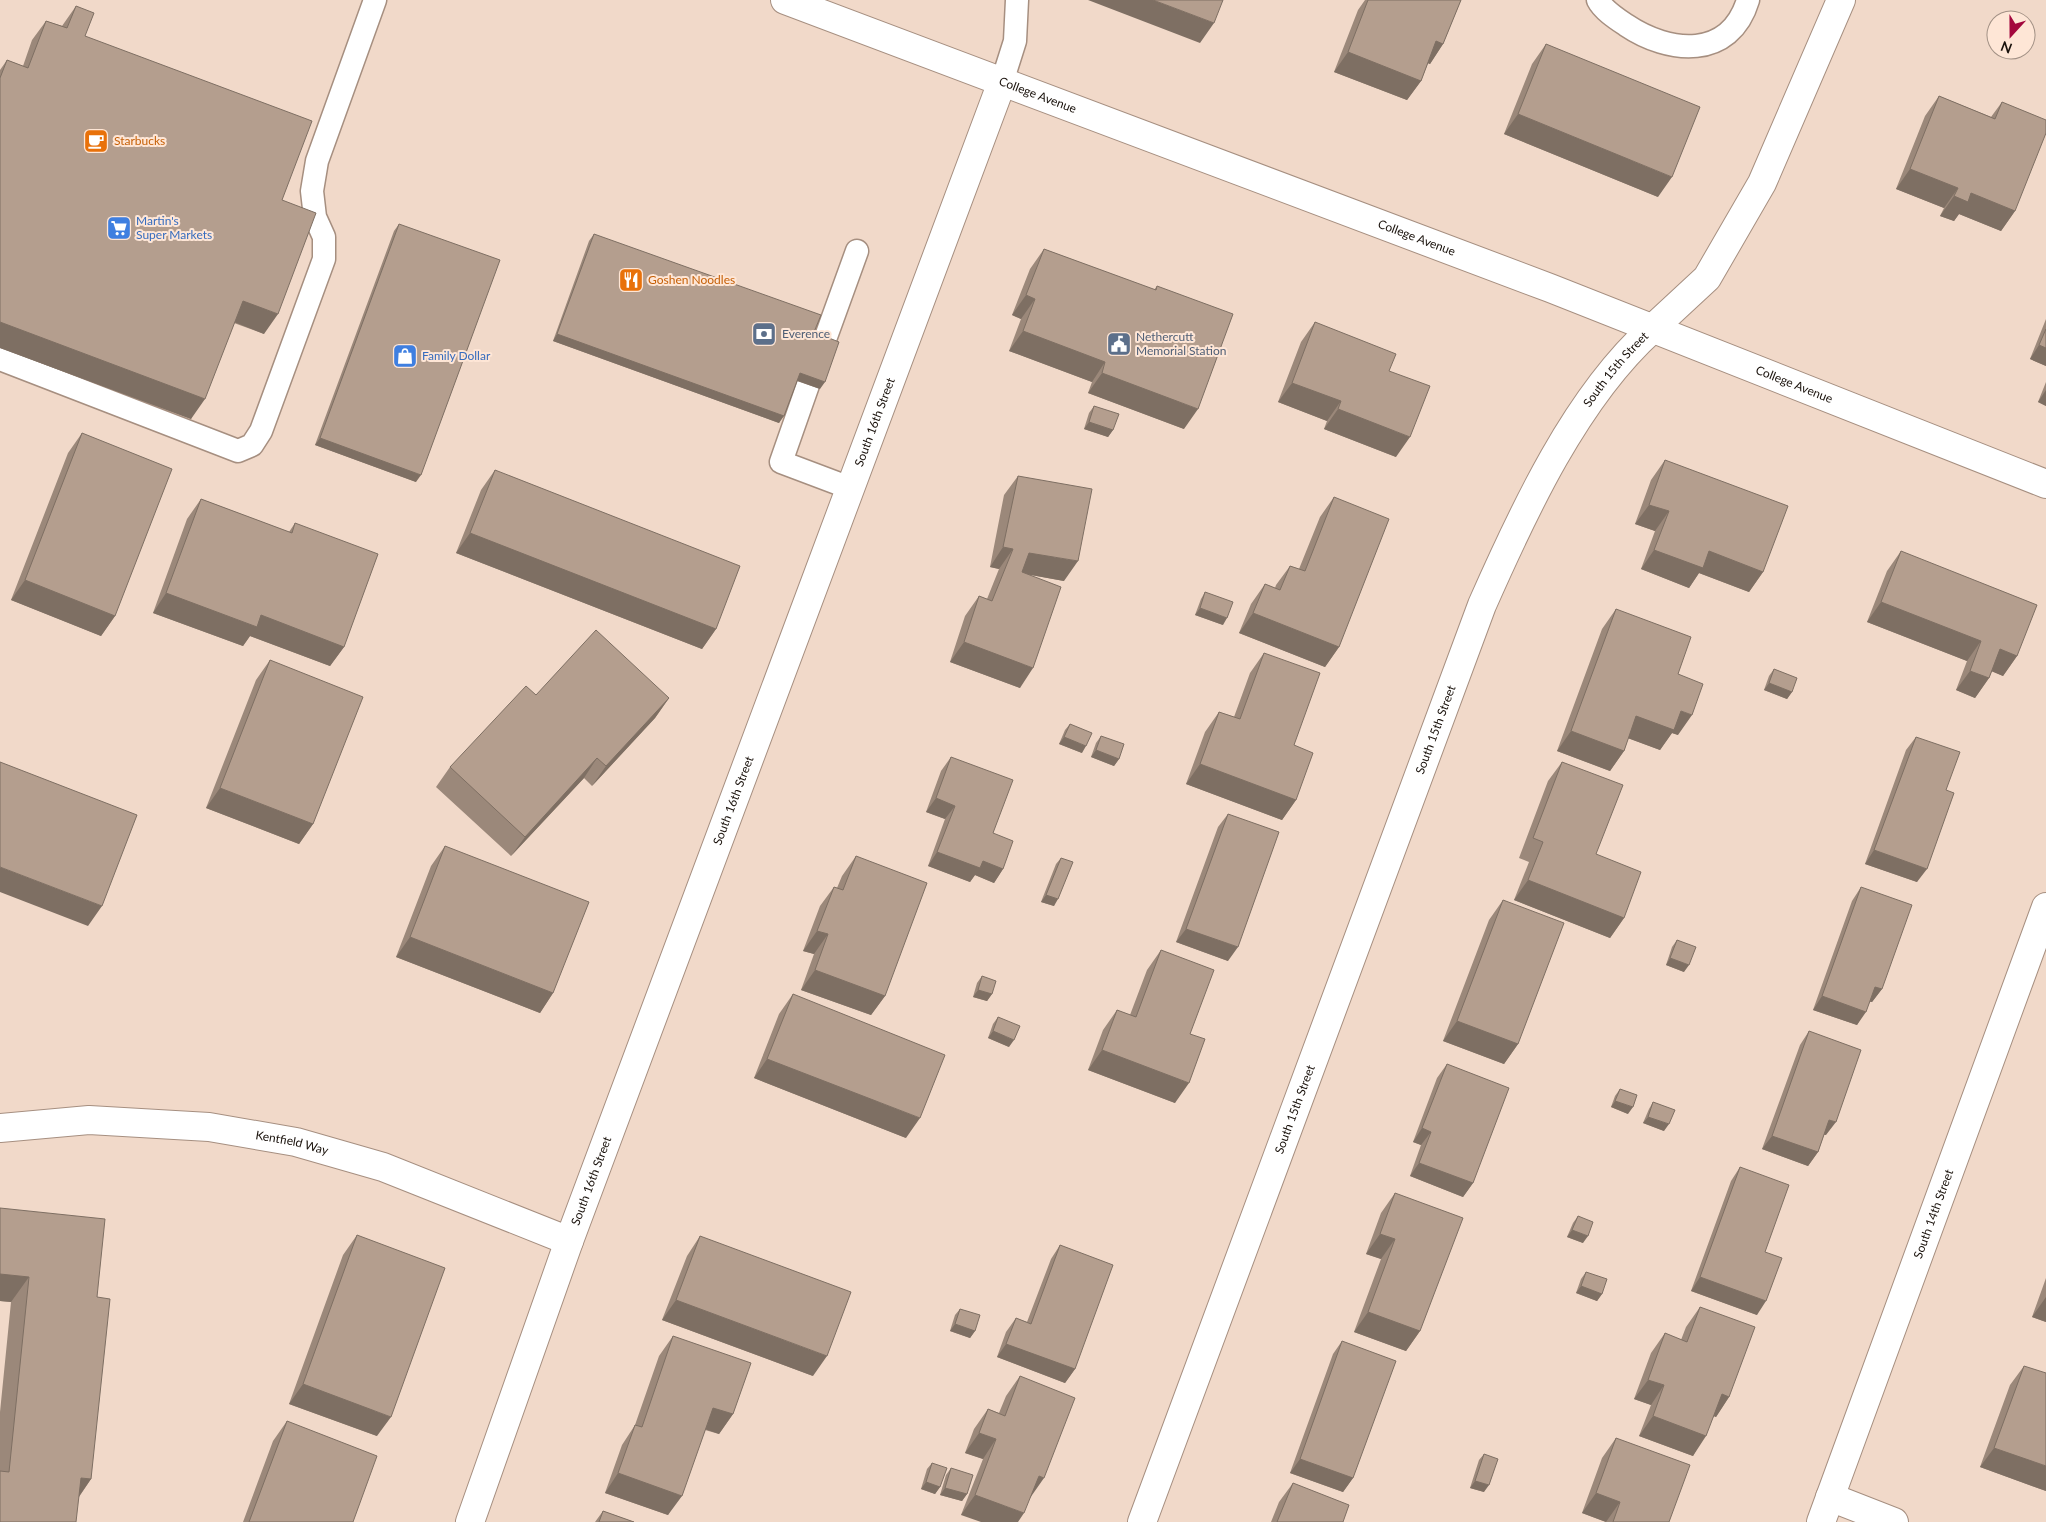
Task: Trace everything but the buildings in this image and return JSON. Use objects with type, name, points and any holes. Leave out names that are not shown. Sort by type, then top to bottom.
[{"type":"street","name":"College Avenue","points":[[785,0],[1652,329],[2046,484]]},
{"type":"street","name":"South 15th Street","points":[[1142,1522],[1482,605],[1518,524],[1564,441],[1613,368],[1708,278],[1762,183],[1796,109],[1841,0]]},
{"type":"street","name":"South 16th Street","points":[[470,1522],[569,1241],[1002,82]]},
{"type":"street","name":"South 14th Street","points":[[1825,1510],[2046,907]]},
{"type":"street","name":"Kentfield Way","points":[[0,1128],[89,1120],[209,1127],[296,1142],[383,1167],[569,1241]]},
{"type":"street","points":[[1825,1510],[1894,1522]]},
{"type":"lane","points":[[0,359],[238,451],[252,445],[261,431],[324,259],[324,236],[315,217],[312,191],[318,160],[375,0]]},
{"type":"lane","points":[[1002,82],[1015,41],[1017,0]]},
{"type":"lane","points":[[1598,0],[1620,20],[1642,35],[1674,46],[1703,47],[1727,34],[1746,9],[1748,0]]},
{"type":"lane","points":[[823,344],[857,252]]},
{"type":"lane","points":[[808,385],[781,462],[850,488]]},
{"type":"place","name":"Starbucks","points":[[96,141]]},
{"type":"place","name":"Martin's Super Markets","points":[[119,228]]},
{"type":"place","name":"Goshen Noodles","points":[[631,280]]},
{"type":"place","name":"Everence","points":[[764,334]]},
{"type":"place","name":"Nethercutt Memorial Station","points":[[1119,344]]},
{"type":"place","name":"Family Dollar","points":[[405,356]]}]
